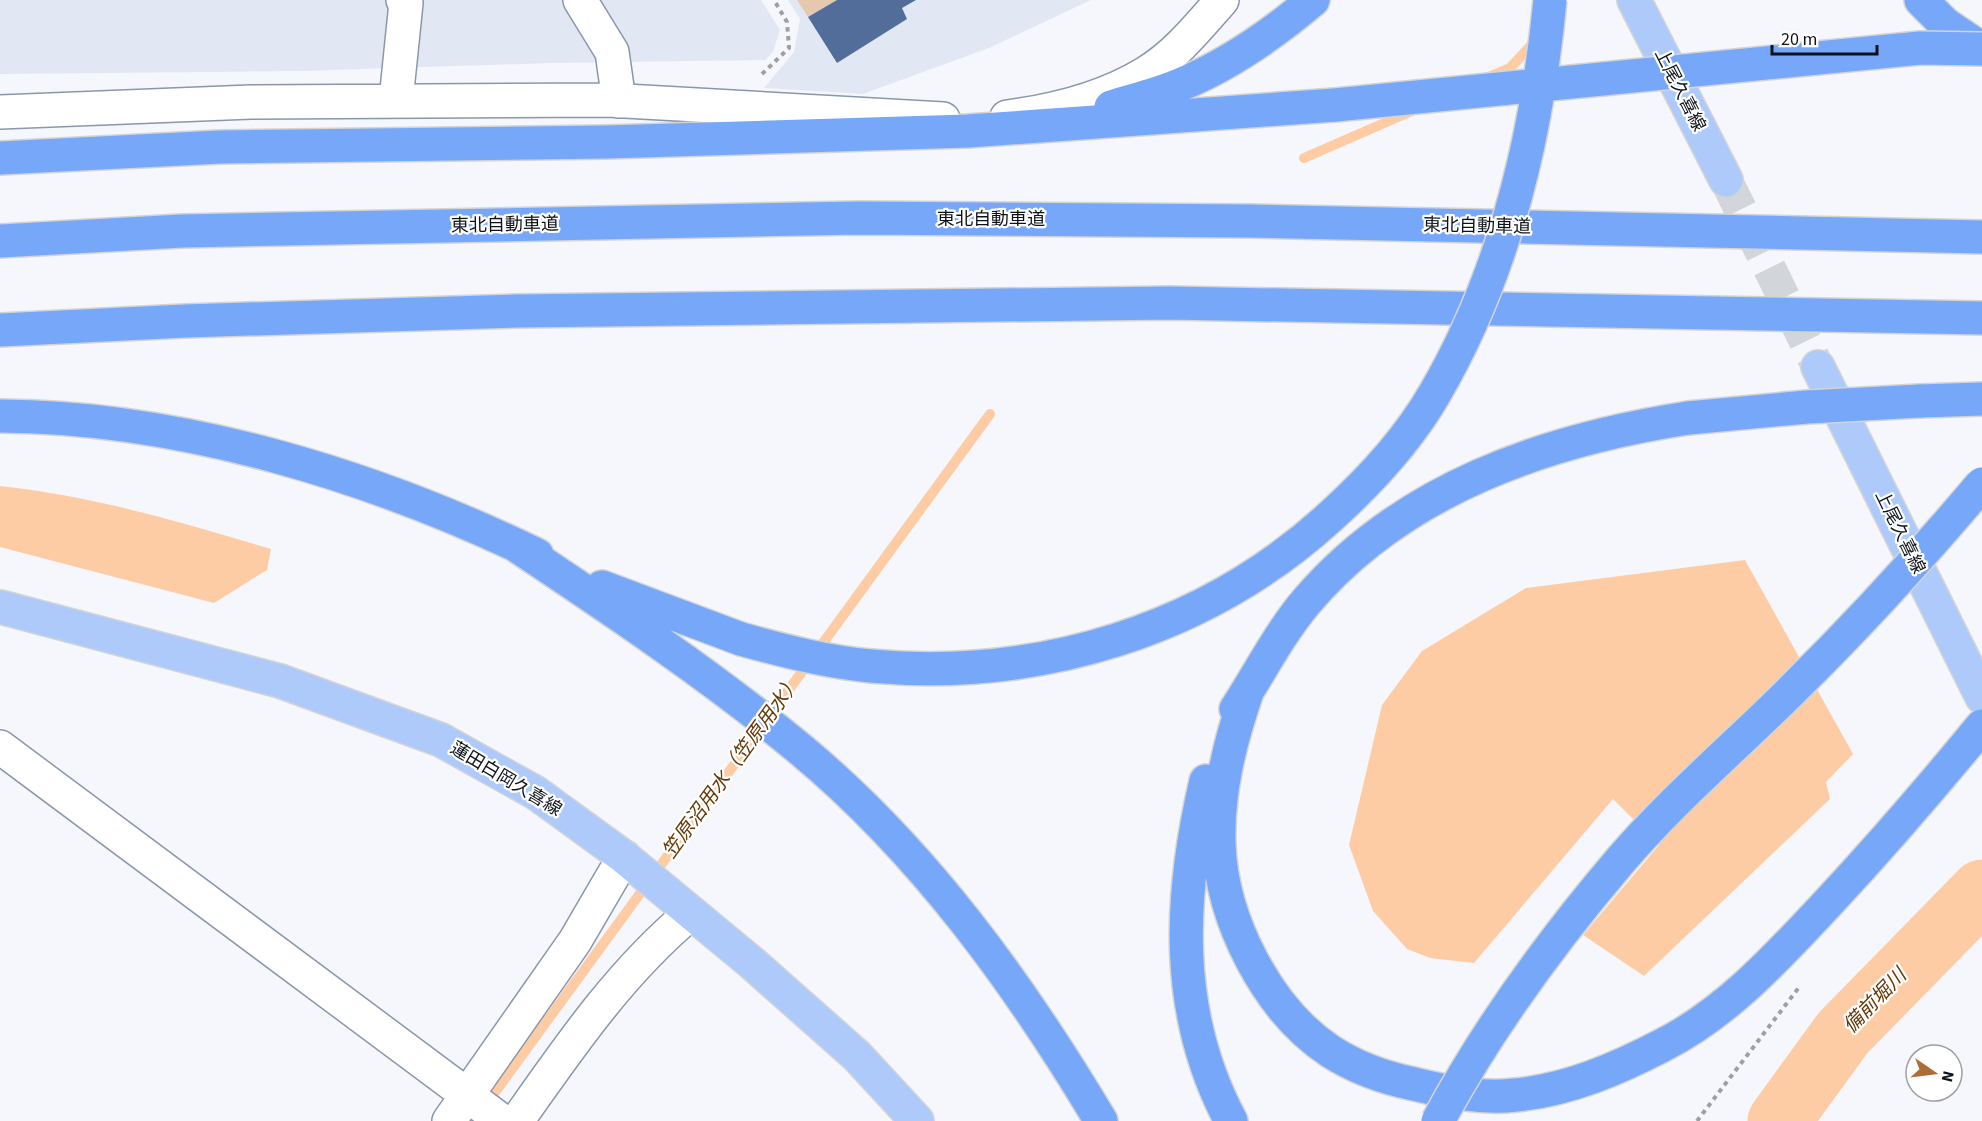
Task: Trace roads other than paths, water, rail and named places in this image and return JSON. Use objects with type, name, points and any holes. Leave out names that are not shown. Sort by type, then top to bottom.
[{"type":"highway","points":[[1031,125],[1111,107],[1178,86],[1226,60],[1291,18],[1313,0]]},
{"type":"highway","points":[[0,416],[30,416],[126,426],[220,444],[383,489],[457,518],[601,586],[741,639],[803,656],[872,666],[953,669],[1026,662],[1101,647],[1173,620],[1234,590],[1293,552],[1394,454],[1434,394],[1467,332],[1497,261],[1518,189],[1535,113],[1550,0]]},
{"type":"highway","points":[[1921,0],[1945,24],[1982,49]]},
{"type":"highway","points":[[0,158],[220,147],[642,141],[968,131],[1335,105],[1920,48],[1982,49]]},
{"type":"highway","name":"東北自動車道","points":[[0,241],[182,231],[859,218],[1250,221],[1982,237]]},
{"type":"highway","points":[[0,330],[185,321],[516,311],[1170,303],[1982,318]]},
{"type":"highway","points":[[1231,1121],[1218,1096],[1198,1034],[1186,967],[1185,900],[1193,838],[1207,777],[1224,728],[1304,604],[1358,549],[1399,519],[1455,486],[1527,456],[1612,431],[1688,418],[1807,407],[1982,399]]},
{"type":"highway","points":[[1438,1121],[1501,1014],[1621,860],[1720,757],[1866,616],[1982,484]]},
{"type":"highway","points":[[517,546],[714,681],[802,750],[867,811],[936,884],[993,955],[1048,1035],[1101,1121]]},
{"type":"highway","points":[[1247,692],[1232,735],[1223,780],[1219,847],[1230,910],[1253,963],[1287,1012],[1329,1051],[1380,1077],[1470,1095],[1514,1096],[1569,1085],[1623,1065],[1667,1043],[1719,1010],[1765,969],[1867,861],[1982,726]]},
{"type":"main road","name":"上尾久喜線","points":[[1634,0],[1726,180]]},
{"type":"main road","name":"上尾久喜線","points":[[1818,367],[1982,697]]},
{"type":"main road","name":"蓮田白岡久喜線","points":[[0,606],[280,681],[441,740],[536,793],[624,856],[752,963],[857,1056],[917,1121]]},
{"type":"street","points":[[396,100],[406,3],[404,0]]},
{"type":"street","points":[[580,0],[612,52],[619,101]]},
{"type":"street","points":[[0,112],[251,102],[396,100],[619,101],[965,120],[1024,115],[1073,104],[1112,90],[1146,73],[1178,49],[1222,0]]},
{"type":"street","points":[[0,747],[458,1108],[502,1121]]},
{"type":"street","points":[[458,1108],[575,941],[624,856]]},
{"type":"street","points":[[517,1121],[581,1030],[659,940],[691,913]]},
{"type":"waterway","name":"笠原沼用水（笠原用水）","points":[[1486,78],[1510,68],[1537,39]]},
{"type":"waterway","name":"笠原沼用水（笠原用水）","points":[[1304,158],[1414,110]]},
{"type":"waterway","name":"笠原沼用水（笠原用水）","points":[[474,1121],[990,414]]},
{"type":"waterway","name":"備前堀川","points":[[1779,1121],[1843,1033],[1982,891]]},
{"type":"tunnel","points":[[1726,180],[1818,367]]}]
